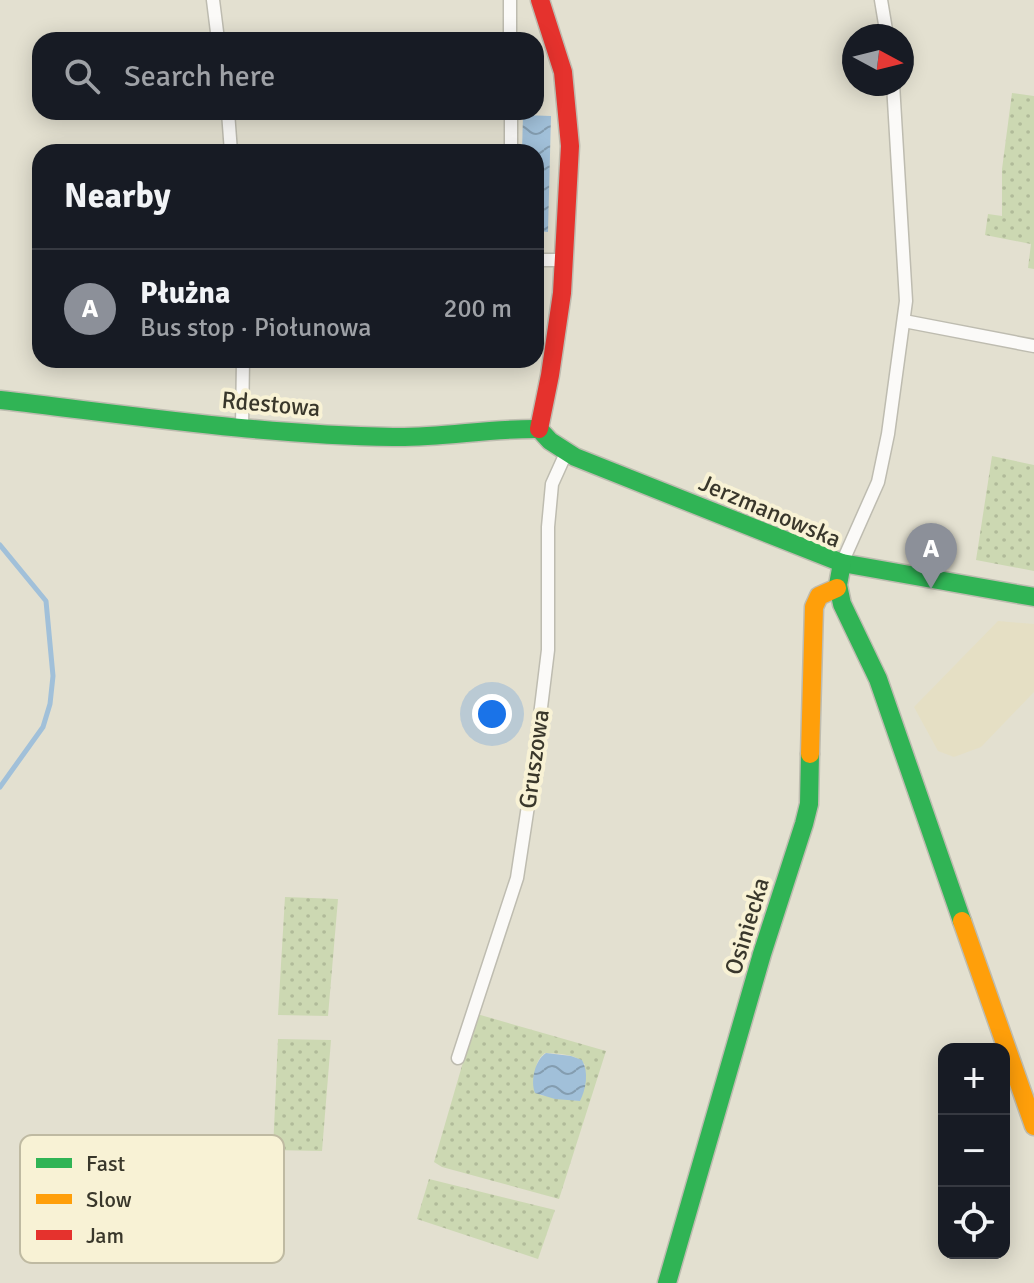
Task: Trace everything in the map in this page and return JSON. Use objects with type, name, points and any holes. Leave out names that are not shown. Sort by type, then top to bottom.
[{"type":"street","points":[[213,0],[217,32]]},
{"type":"street","points":[[510,0],[510,32]]},
{"type":"street","points":[[539,429],[566,260],[569,185],[569,112],[559,55],[540,0]]},
{"type":"street","points":[[881,0],[885,24]]},
{"type":"street","points":[[894,96],[906,289],[904,321],[878,482],[842,563],[1034,597]]},
{"type":"street","points":[[229,120],[230,144]]},
{"type":"street","points":[[511,120],[511,144]]},
{"type":"street","points":[[544,260],[566,260]]},
{"type":"street","points":[[904,321],[1034,346]]},
{"type":"street","points":[[242,426],[243,368]]},
{"type":"street","name":"Rdestowa","points":[[0,400],[242,426],[397,437],[539,429]]},
{"type":"street","name":"Jerzmanowska","points":[[539,429],[566,453],[805,551],[842,563],[837,588],[840,603],[863,643],[878,679],[1034,1126]]},
{"type":"street","name":"Gruszowa","points":[[458,1058],[517,878],[548,650],[548,527],[552,484],[566,453]]},
{"type":"street","name":"Osiniecka","points":[[667,1283],[762,954],[809,804],[814,607],[819,596],[837,588]]},
{"type":"shaded area","points":[[998,621],[1034,624],[1034,692],[981,747],[954,757],[938,751],[914,707]]},
{"type":"green space","points":[[1012,93],[1034,96],[1034,269],[1028,268],[1031,244],[985,235],[988,214],[1002,216],[1002,169]]},
{"type":"green space","points":[[992,456],[1034,465],[1034,571],[976,560]]},
{"type":"green space","points":[[285,897],[338,899],[328,1016],[278,1015]]},
{"type":"green space","points":[[477,1014],[606,1051],[559,1199],[442,1167],[434,1162]],"holes":[[[545,1053],[572,1056],[585,1065],[580,1101],[540,1095],[536,1067]]]},
{"type":"green space","points":[[278,1039],[331,1040],[322,1151],[284,1150],[284,1135],[274,1135]]},
{"type":"green space","points":[[429,1179],[555,1210],[538,1259],[417,1219]]},
{"type":"water","points":[[544,116],[551,116],[548,232],[544,232],[544,144],[522,144],[523,120],[544,120]]},
{"type":"water","points":[[546,1053],[582,1060],[586,1080],[580,1101],[555,1099],[535,1093],[534,1071]]},
{"type":"waterway","points":[[0,545],[46,601],[53,676],[50,704],[43,727],[0,787]]},
{"type":"traffic: fast","points":[[0,400],[196,423],[344,435],[411,437],[539,429]]},
{"type":"traffic: fast","points":[[539,429],[550,441],[575,457],[842,563],[1034,597]]},
{"type":"traffic: fast","points":[[842,563],[838,585],[842,604],[878,679],[962,921]]},
{"type":"traffic: fast","points":[[667,1283],[762,954],[804,824],[809,804],[810,754]]},
{"type":"traffic: slow","points":[[810,754],[814,607],[819,596],[837,588]]},
{"type":"traffic: slow","points":[[962,921],[1034,1126]]},
{"type":"traffic: jam","points":[[539,429],[562,293],[570,146],[563,72],[540,0]]},
{"type":"place","name":"Płużna","points":[[931,589]]}]
